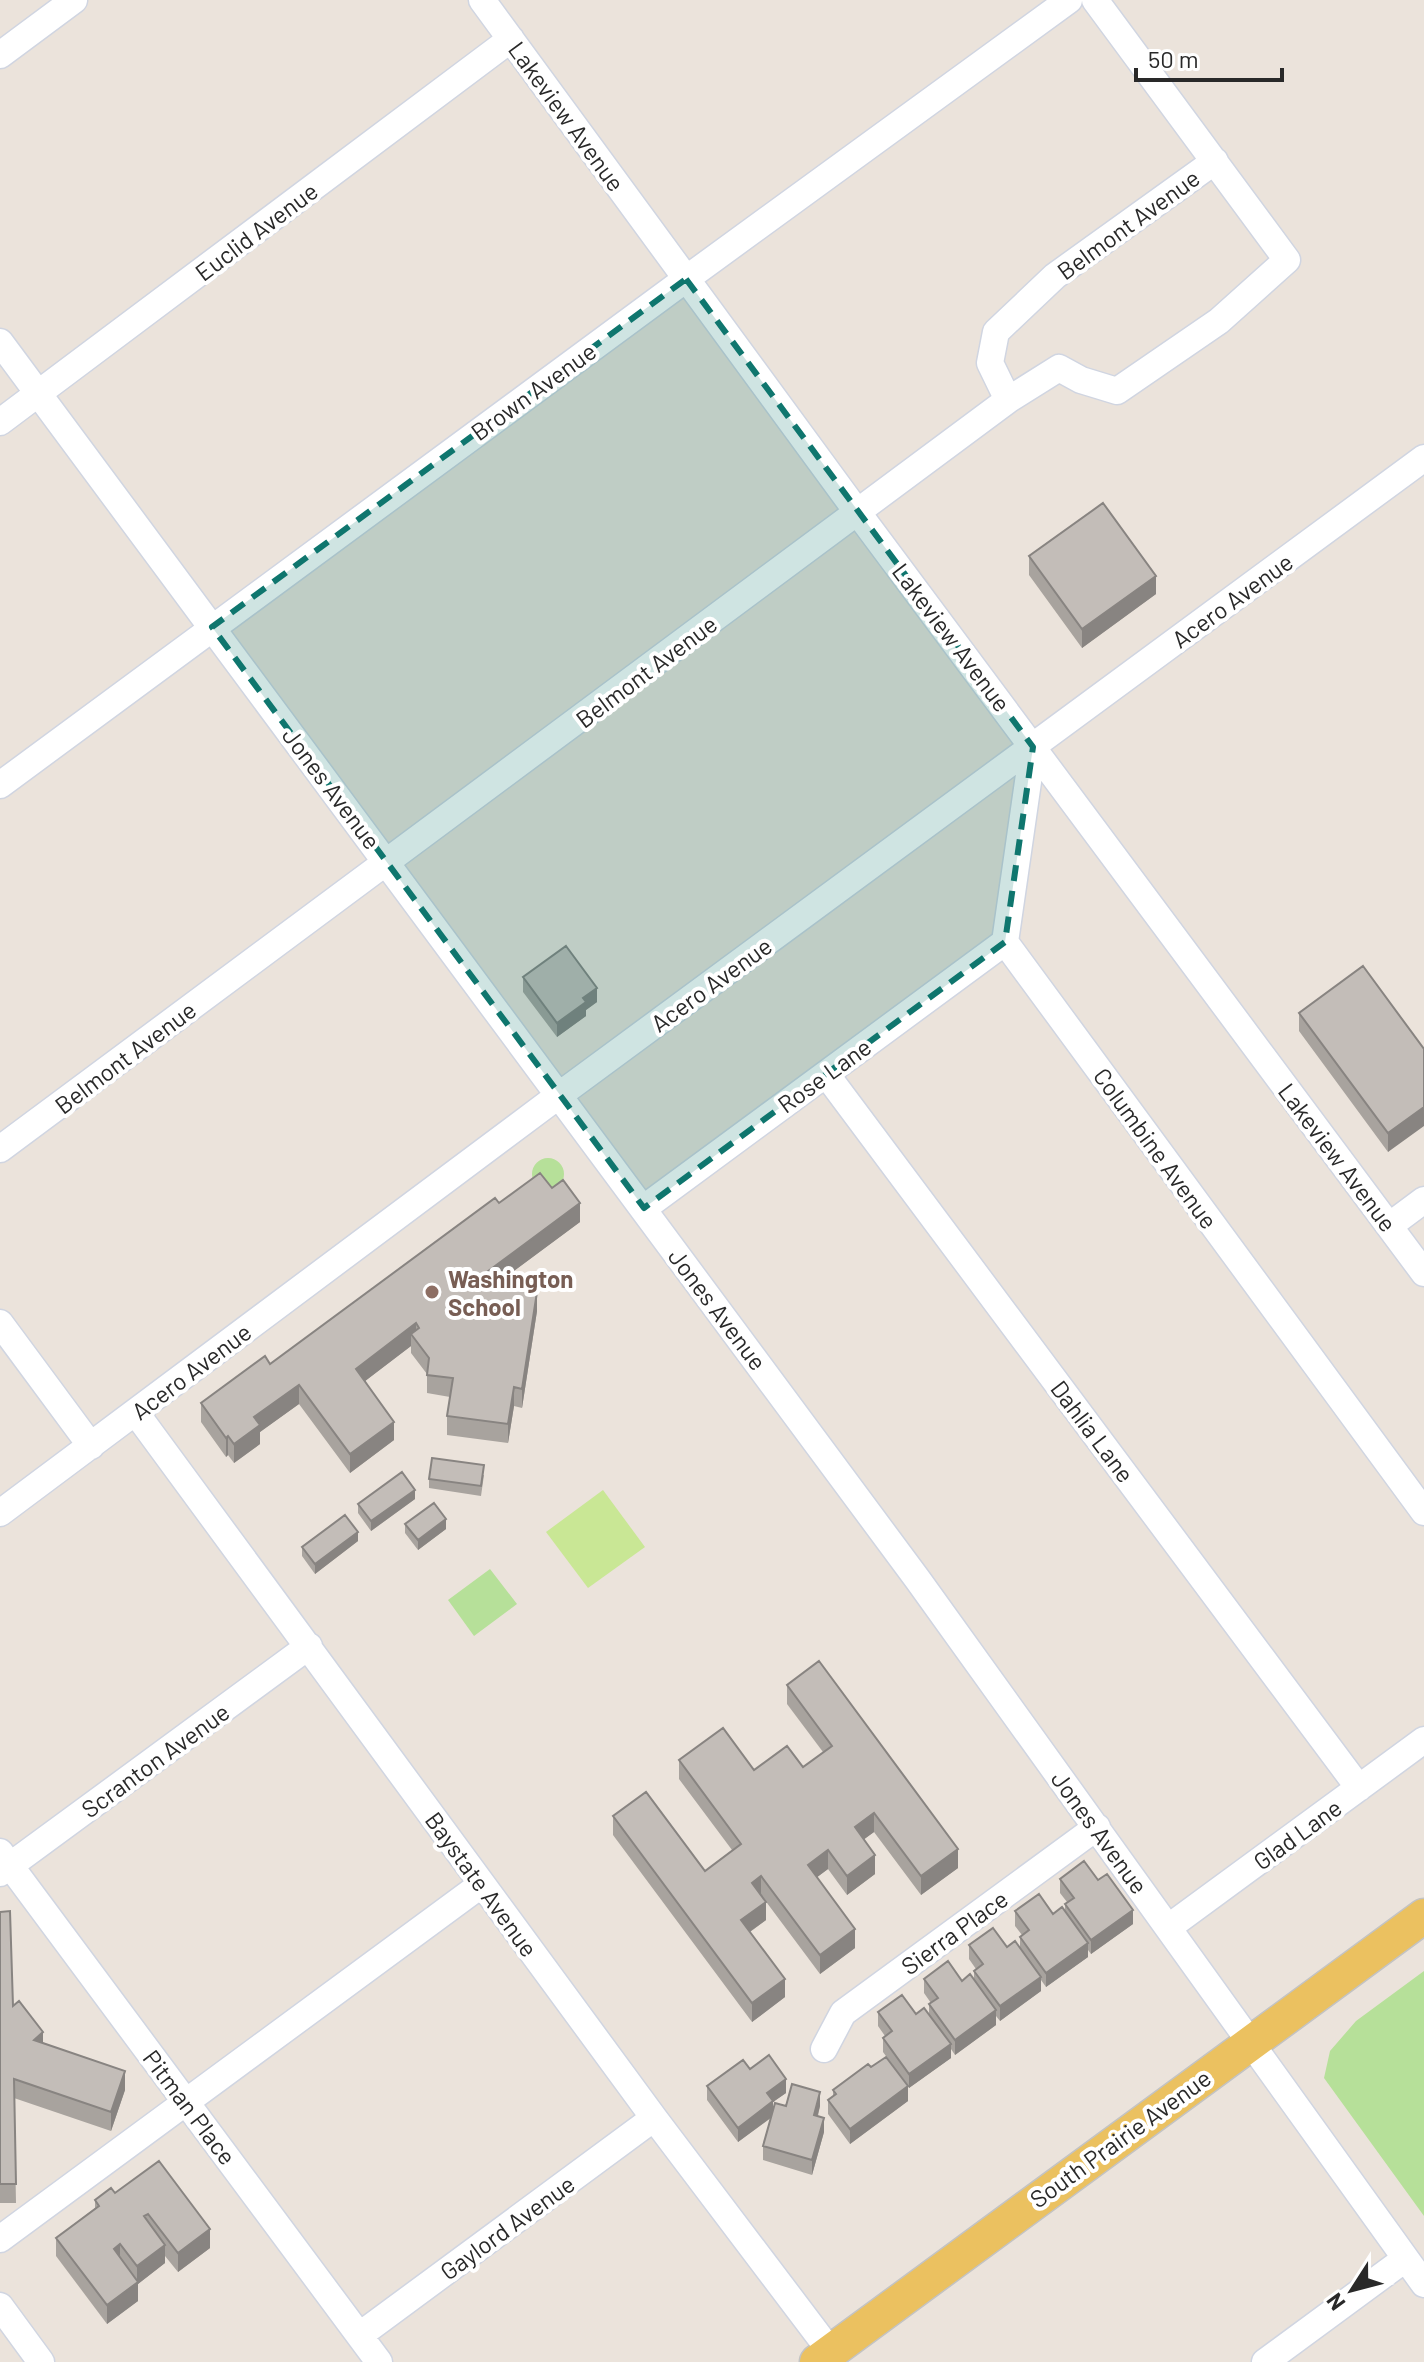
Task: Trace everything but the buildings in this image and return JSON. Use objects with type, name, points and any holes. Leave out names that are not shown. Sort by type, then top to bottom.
[{"type":"main road","name":"South Prairie Avenue","points":[[824,2357],[1424,1916]]},
{"type":"street","points":[[0,55],[74,0]]},
{"type":"street","name":"Lakeview Avenue","points":[[482,0],[858,513],[1424,1273]]},
{"type":"street","name":"Brown Avenue","points":[[0,785],[1069,0]]},
{"type":"street","points":[[1008,400],[1059,368],[1081,380],[1117,391],[1219,321],[1287,260],[1095,0]]},
{"type":"street","name":"Euclid Avenue","points":[[0,422],[511,39]]},
{"type":"street","name":"Belmont Avenue","points":[[0,1149],[1008,400],[990,363],[996,332],[1055,276],[1215,161]]},
{"type":"street","name":"Jones Avenue","points":[[0,342],[644,1208],[1097,1827],[1424,2284]]},
{"type":"street","name":"Acero Avenue","points":[[0,1513],[558,1096],[1424,458]]},
{"type":"street","points":[[1005,942],[1033,747]]},
{"type":"street","name":"Rose Lane","points":[[644,1208],[1005,942]]},
{"type":"street","name":"Columbine Avenue","points":[[1005,942],[1424,1512]]},
{"type":"street","name":"Dahlia Lane","points":[[826,1074],[1359,1788]]},
{"type":"street","points":[[1389,1226],[1424,1200]]},
{"type":"street","points":[[0,1323],[91,1446]]},
{"type":"street","name":"Baystate Avenue","points":[[136,1413],[654,2118],[824,2357]]},
{"type":"street","name":"Scranton Avenue","points":[[3,1864],[309,1646]]},
{"type":"street","name":"Glad Lane","points":[[1169,1927],[1424,1740]]},
{"type":"street","name":"Sierra Place","points":[[824,2049],[843,2013],[1097,1827]]},
{"type":"street","name":"Pitman Place","points":[[3,1864],[187,2102],[379,2362]]},
{"type":"street","points":[[0,2239],[482,1884]]},
{"type":"street","name":"Gaylord Avenue","points":[[360,2335],[654,2118]]},
{"type":"street","points":[[1265,2362],[1405,2259]]},
{"type":"street","points":[[0,2306],[41,2362]]},
{"type":"highlighted area","points":[[686,279],[1033,747],[1005,942],[644,1208],[212,627]]},
{"type":"green space","points":[[548,1158],[559,1163],[564,1174],[559,1185],[548,1190],[537,1185],[532,1174],[537,1163]]},
{"type":"green space","points":[[603,1490],[645,1547],[588,1588],[546,1532]]},
{"type":"green space","points":[[490,1569],[517,1604],[474,1636],[448,1600]]},
{"type":"green space","points":[[1424,1971],[1424,2216],[1324,2078],[1330,2051],[1356,2021]]},
{"type":"place","name":"Washington School","points":[[432,1292]]}]
